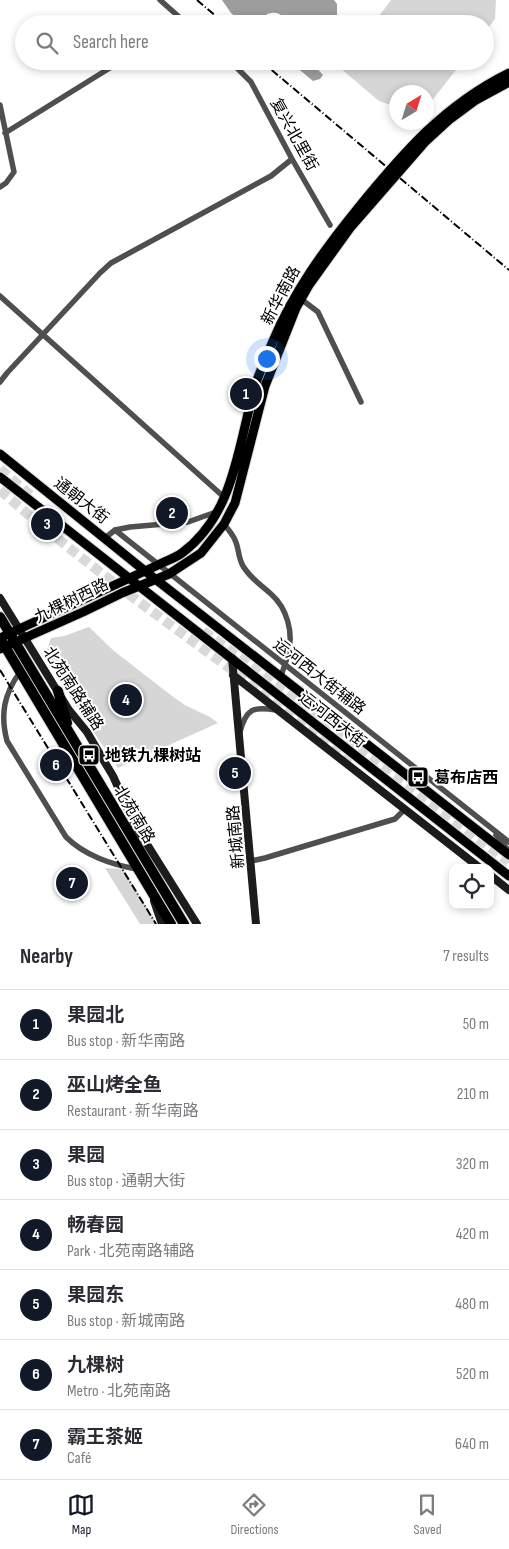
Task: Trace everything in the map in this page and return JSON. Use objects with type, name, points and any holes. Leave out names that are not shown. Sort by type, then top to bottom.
[{"type":"highway","name":"北苑南路","points":[[0,616],[16,635],[71,736],[184,924]]},
{"type":"highway","name":"北苑南路","points":[[1,643],[171,924]]},
{"type":"highway","points":[[58,691],[71,736]]},
{"type":"main road","name":"新华南路","points":[[145,571],[180,554],[210,524],[218,511],[225,498],[238,455],[256,383],[289,304],[304,280],[345,224],[394,163],[419,137],[444,114],[472,94],[509,73]]},
{"type":"main road","name":"新华南路","points":[[155,578],[169,574],[201,553],[224,524],[235,503],[265,386],[280,346],[301,299],[325,260],[350,228],[425,142],[449,120],[476,100],[509,82]]},
{"type":"main road","name":"通朝大街","points":[[0,454],[145,571]]},
{"type":"main road","name":"通朝大街","points":[[0,477],[138,586]]},
{"type":"main road","name":"九棵树西路","points":[[1,643],[145,571]]},
{"type":"main road","name":"运河西大街","points":[[145,571],[509,855]]},
{"type":"main road","name":"九棵树西路","points":[[16,635],[26,638],[155,578]]},
{"type":"main road","name":"运河西大街","points":[[138,586],[509,876]]},
{"type":"street","points":[[160,0],[176,15]]},
{"type":"street","points":[[6,132],[106,70]]},
{"type":"street","name":"复兴北里街","points":[[239,70],[251,82],[292,159],[330,224]]},
{"type":"street","points":[[0,106],[14,172],[6,183],[0,187]]},
{"type":"street","points":[[0,382],[111,263],[271,176],[292,159]]},
{"type":"street","points":[[0,296],[225,498]]},
{"type":"street","points":[[301,299],[318,312],[361,402]]},
{"type":"street","points":[[105,538],[114,530],[188,522],[218,511]]},
{"type":"street","points":[[224,524],[236,541],[242,565],[250,576],[280,604],[287,618],[290,642],[280,676]]},
{"type":"street","name":"运河西大街辅路","points":[[114,530],[509,842]]},
{"type":"street","points":[[0,598],[16,635]]},
{"type":"street","name":"北苑南路辅路","points":[[26,638],[72,714],[86,732],[113,776],[135,825],[196,924]]},
{"type":"street","name":"新城南路","points":[[232,658],[256,924]]},
{"type":"street","points":[[20,672],[10,685],[2,708],[1,724],[7,740],[66,837],[72,843],[103,860],[122,867],[137,869]]},
{"type":"street","points":[[233,675],[475,864]]},
{"type":"street","points":[[239,737],[247,714],[254,709],[279,710]]},
{"type":"street","points":[[251,861],[395,819],[405,809]]},
{"type":"street","points":[[489,826],[509,851]]},
{"type":"street","points":[[494,878],[509,890]]},
{"type":"street","points":[[149,888],[162,924]]},
{"type":"shaded area","points":[[222,0],[334,0],[337,4],[337,15],[280,15],[273,13],[267,15],[233,15]]},
{"type":"shaded area","points":[[391,0],[496,0],[494,20],[494,15],[380,15]]},
{"type":"shaded area","points":[[300,70],[318,70],[323,75],[320,79],[313,81]]},
{"type":"shaded area","points":[[342,70],[456,70],[434,98],[434,85],[389,85],[389,105],[379,101]]},
{"type":"shaded area","points":[[89,627],[114,651],[172,696],[218,723],[118,768],[68,694],[45,655],[51,638],[64,636]]},
{"type":"shaded area","points":[[105,868],[123,869],[157,924],[140,924]]},
{"type":"tunnel","points":[[0,469],[34,498]]},
{"type":"tunnel","points":[[0,490],[85,561],[353,759]]},
{"type":"tunnel","points":[[203,631],[285,691],[509,862]]},
{"type":"railway","points":[[197,0],[214,15]]},
{"type":"railway","points":[[272,70],[509,270]]},
{"type":"railway","points":[[0,670],[156,924]]},
{"type":"place","name":"果园北","points":[[246,394]]},
{"type":"place","name":"巫山烤全鱼","points":[[172,513]]},
{"type":"place","name":"果园","points":[[47,524]]},
{"type":"place","name":"畅春园","points":[[126,700]]},
{"type":"place","name":"地铁九棵树站","points":[[89,755]]},
{"type":"place","name":"九棵树","points":[[56,765]]},
{"type":"place","name":"果园东","points":[[235,773]]},
{"type":"place","name":"葛布店西","points":[[418,777]]},
{"type":"place","name":"霸王茶姬","points":[[72,883]]}]
